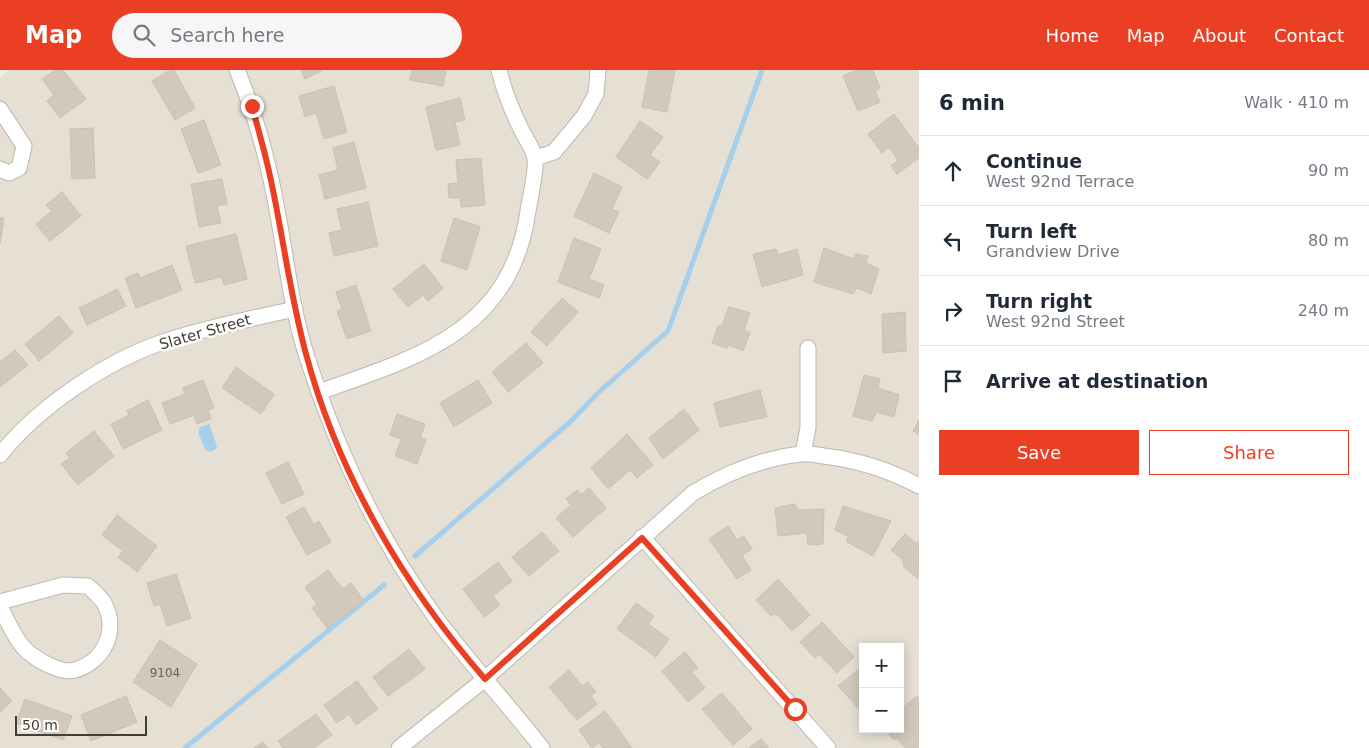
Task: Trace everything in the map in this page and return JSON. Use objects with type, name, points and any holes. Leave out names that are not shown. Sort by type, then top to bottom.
[{"type":"street","points":[[237,70],[252,106],[270,176],[295,310],[306,356],[340,451],[367,509],[399,564],[436,618],[542,748]]},
{"type":"street","points":[[319,392],[401,364],[424,352],[477,317],[498,293],[512,269],[525,234],[536,158],[502,86],[500,70]]},
{"type":"street","points":[[536,158],[554,152],[584,116],[596,94],[598,70]]},
{"type":"street","points":[[0,109],[24,146],[19,168],[9,173],[0,169]]},
{"type":"street","name":"Slater Street","points":[[0,455],[18,435],[51,406],[119,361],[166,340],[218,326],[295,310]]},
{"type":"street","points":[[803,453],[808,428],[808,348]]},
{"type":"street","points":[[399,748],[485,679],[693,492],[710,483],[745,467],[803,453],[863,463],[894,474],[919,486]]},
{"type":"street","points":[[642,538],[828,748]]},
{"type":"street","points":[[0,602],[63,585],[88,586],[104,602],[112,626],[107,644],[92,661],[73,671],[55,667],[31,655],[17,639],[0,607]]},
{"type":"shaded area","points":[[9,70],[919,70],[919,748],[0,748],[0,77]]},
{"type":"water","points":[[209,424],[217,446],[215,450],[210,452],[205,449],[198,432],[200,427]]},
{"type":"building","points":[[55,70],[63,70],[86,99],[60,118],[47,101],[54,95],[42,79]]},
{"type":"building","points":[[170,70],[174,70],[195,108],[175,120],[152,81]]},
{"type":"building","points":[[301,70],[323,70],[305,79]]},
{"type":"building","points":[[412,70],[446,70],[443,86],[410,80]]},
{"type":"building","points":[[649,70],[675,70],[667,112],[642,107]]},
{"type":"building","points":[[857,70],[873,70],[880,88],[875,91],[880,102],[858,111],[843,76]]},
{"type":"building","points":[[334,86],[347,132],[324,139],[316,113],[305,117],[299,96]]},
{"type":"building","points":[[460,98],[465,120],[455,122],[460,145],[436,150],[426,107]]},
{"type":"building","points":[[894,114],[919,148],[919,158],[897,174],[891,166],[898,160],[889,147],[882,153],[868,134]]},
{"type":"building","points":[[204,120],[221,165],[198,173],[181,129]]},
{"type":"building","points":[[640,121],[663,137],[650,155],[660,162],[647,179],[616,157]]},
{"type":"building","points":[[93,128],[95,178],[72,179],[70,129]]},
{"type":"building","points":[[354,142],[366,188],[325,199],[319,175],[338,170],[333,148]]},
{"type":"building","points":[[481,158],[485,205],[461,207],[460,198],[449,198],[448,184],[458,183],[456,160]]},
{"type":"building","points":[[594,173],[622,187],[612,209],[619,212],[609,233],[574,216]]},
{"type":"building","points":[[222,179],[227,204],[217,206],[221,223],[199,227],[191,184]]},
{"type":"building","points":[[62,192],[81,216],[50,241],[36,224],[52,211],[46,205]]},
{"type":"building","points":[[368,202],[378,246],[334,256],[329,233],[342,230],[337,209]]},
{"type":"building","points":[[0,218],[4,218],[0,244]]},
{"type":"building","points":[[454,218],[480,227],[467,270],[441,261]]},
{"type":"building","points":[[236,234],[247,279],[224,285],[222,277],[195,283],[186,246]]},
{"type":"building","points":[[574,238],[601,249],[589,279],[604,285],[599,298],[558,282]]},
{"type":"building","points":[[824,248],[854,259],[856,254],[868,256],[866,263],[879,269],[871,294],[857,288],[853,294],[814,282]]},
{"type":"building","points":[[776,249],[778,255],[797,249],[803,275],[762,287],[753,254]]},
{"type":"building","points":[[424,264],[443,288],[428,301],[423,295],[408,307],[393,289]]},
{"type":"building","points":[[172,265],[182,290],[136,308],[125,278],[138,273],[140,278]]},
{"type":"building","points":[[356,285],[371,331],[347,339],[337,311],[342,309],[336,292]]},
{"type":"building","points":[[117,289],[126,306],[87,325],[79,308]]},
{"type":"building","points":[[562,298],[578,312],[547,346],[531,332]]},
{"type":"building","points":[[729,307],[750,313],[744,330],[750,333],[743,351],[729,345],[727,348],[712,343],[718,326],[722,325]]},
{"type":"building","points":[[905,312],[906,351],[883,353],[882,314]]},
{"type":"building","points":[[59,316],[73,333],[39,361],[25,344]]},
{"type":"building","points":[[526,343],[543,363],[508,392],[492,372]]},
{"type":"building","points":[[15,350],[28,365],[0,387],[0,362]]},
{"type":"building","points":[[236,367],[274,394],[261,414],[222,388]]},
{"type":"building","points":[[864,375],[880,379],[878,388],[899,395],[894,417],[876,412],[872,421],[853,416]]},
{"type":"building","points":[[203,380],[214,408],[208,410],[211,419],[197,424],[194,415],[170,424],[162,403],[185,394],[183,388]]},
{"type":"building","points":[[478,380],[492,403],[454,427],[440,403]]},
{"type":"building","points":[[760,390],[767,417],[720,427],[714,403]]},
{"type":"building","points":[[148,400],[162,430],[123,449],[111,424],[129,415],[127,411]]},
{"type":"building","points":[[684,409],[699,430],[663,459],[649,438]]},
{"type":"building","points":[[397,414],[425,424],[420,438],[426,440],[417,464],[395,456],[401,439],[390,435]]},
{"type":"building","points":[[919,420],[919,435],[913,431]]},
{"type":"building","points":[[94,431],[114,456],[78,485],[61,464],[70,458],[66,453]]},
{"type":"building","points":[[627,434],[653,465],[637,478],[630,470],[608,489],[591,468]]},
{"type":"building","points":[[288,462],[304,494],[282,504],[266,473]]},
{"type":"building","points":[[589,488],[606,508],[573,537],[556,518],[571,505],[566,499],[577,490],[581,495]]},
{"type":"building","points":[[795,504],[798,510],[824,509],[823,544],[808,545],[807,533],[778,536],[775,508]]},
{"type":"building","points":[[843,506],[891,521],[873,556],[847,542],[848,536],[835,530]]},
{"type":"building","points":[[304,507],[314,525],[319,521],[331,542],[307,555],[286,517]]},
{"type":"building","points":[[117,515],[157,546],[137,572],[118,557],[123,551],[102,535]]},
{"type":"building","points":[[728,526],[737,540],[744,536],[752,549],[742,555],[751,570],[737,579],[709,539]]},
{"type":"building","points":[[542,532],[559,551],[529,576],[512,557]]},
{"type":"building","points":[[905,534],[916,543],[919,541],[918,579],[903,566],[902,559],[891,550]]},
{"type":"building","points":[[498,562],[512,581],[493,596],[500,605],[484,617],[463,589]]},
{"type":"building","points":[[328,570],[343,589],[351,583],[364,601],[327,628],[312,608],[317,604],[305,587]]},
{"type":"building","points":[[176,574],[191,618],[167,626],[160,604],[154,606],[147,583]]},
{"type":"building","points":[[778,579],[810,615],[792,631],[778,615],[774,614],[771,616],[756,600]]},
{"type":"building","points":[[636,603],[654,616],[648,624],[669,639],[656,657],[617,629]]},
{"type":"building","points":[[822,622],[854,657],[837,673],[819,654],[815,658],[800,642]]},
{"type":"building","points":[[160,640],[197,664],[171,707],[133,682]]},
{"type":"building","points":[[409,649],[425,669],[388,696],[373,677]]},
{"type":"building","points":[[685,652],[698,668],[692,672],[705,688],[688,702],[662,671]]},
{"type":"building","points":[[859,669],[859,709],[838,686]]},
{"type":"building","points":[[569,670],[582,686],[588,682],[596,692],[591,696],[597,704],[577,720],[549,687]]},
{"type":"building","points":[[357,681],[378,709],[356,725],[349,714],[337,723],[324,705]]},
{"type":"building","points":[[0,688],[12,701],[0,712]]},
{"type":"building","points":[[722,693],[752,729],[733,745],[702,709]]},
{"type":"building","points":[[126,696],[137,722],[91,741],[81,715]]},
{"type":"building","points":[[917,696],[919,699],[919,748],[905,748],[897,738],[894,740],[888,733],[904,733],[904,707]]},
{"type":"building","points":[[25,699],[72,716],[63,740],[16,723]]},
{"type":"building","points":[[605,711],[632,748],[603,748],[599,743],[592,748],[579,730]]},
{"type":"building","points":[[316,714],[332,735],[314,748],[283,748],[278,741]]},
{"type":"building","points":[[761,739],[769,748],[749,748]]},
{"type":"building","points":[[263,742],[268,748],[254,748]]},
{"type":"waterway","points":[[415,556],[569,423],[599,392],[668,331],[762,70]]},
{"type":"waterway","points":[[185,748],[384,585]]},
{"type":"route","points":[[252,106],[270,176],[287,272],[306,356],[340,451],[367,509],[399,564],[436,618],[485,679],[642,538],[795,709]]}]
